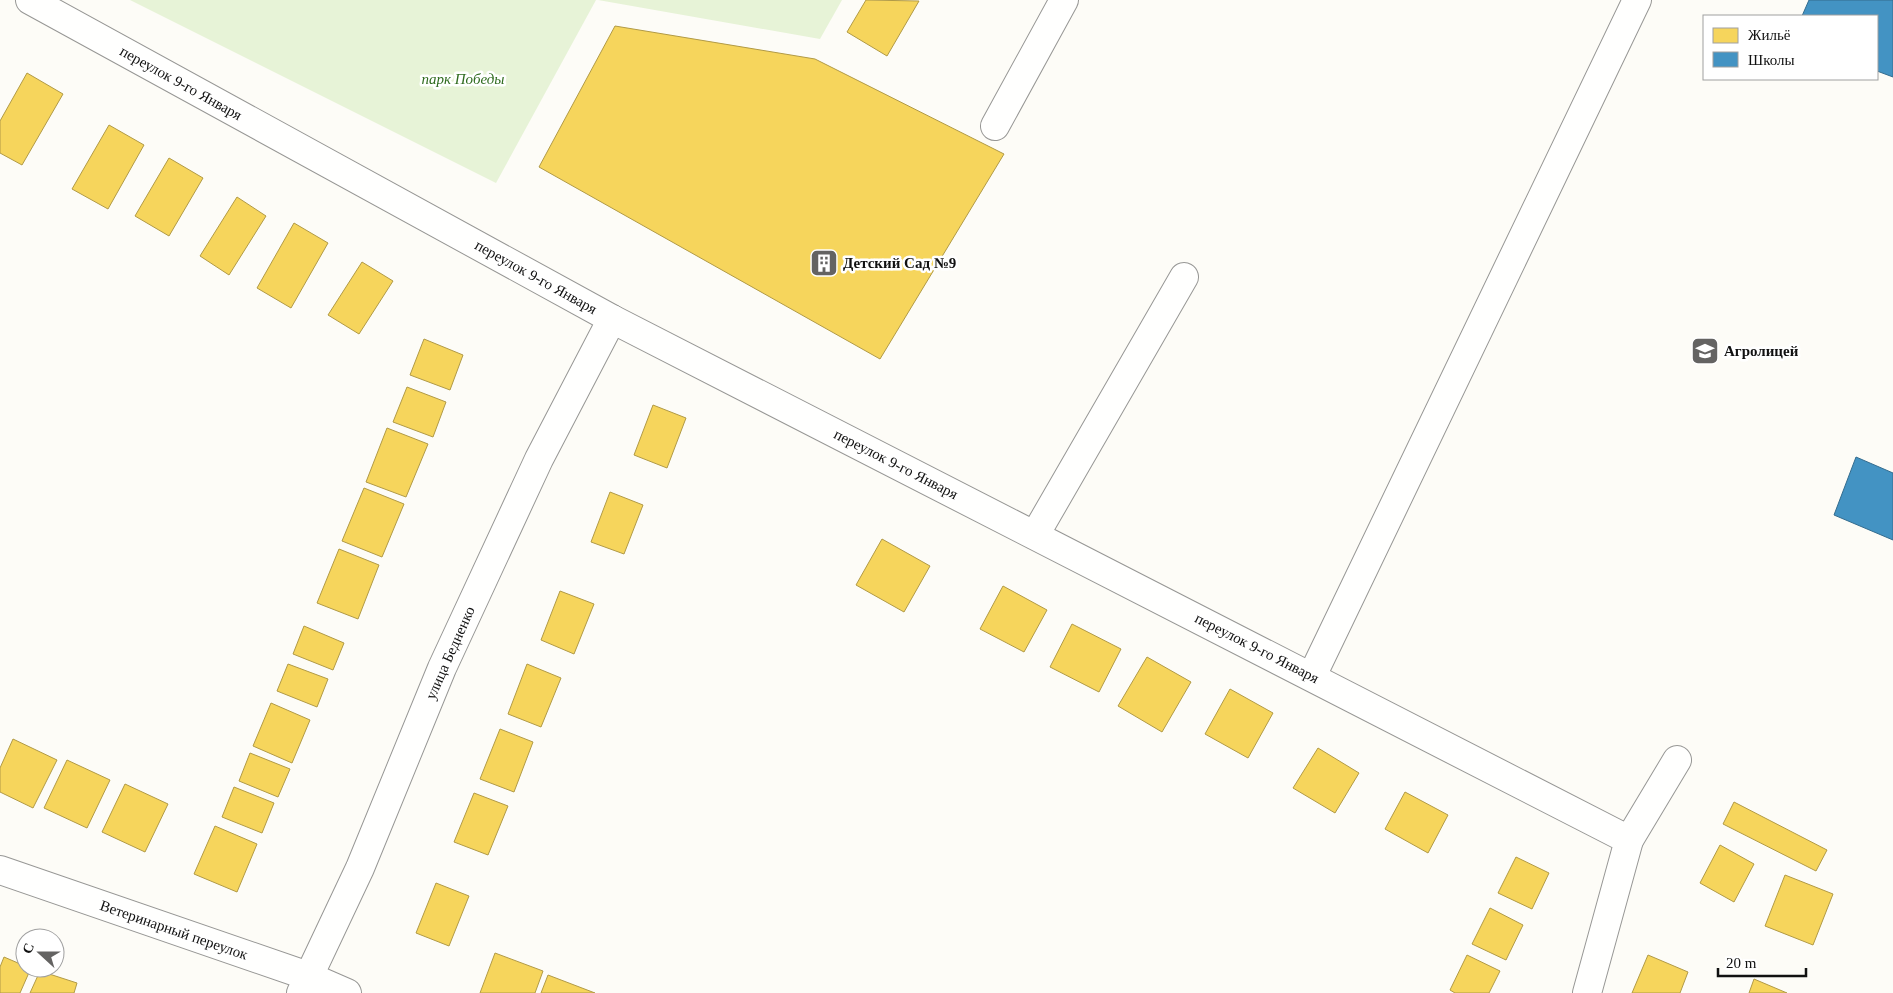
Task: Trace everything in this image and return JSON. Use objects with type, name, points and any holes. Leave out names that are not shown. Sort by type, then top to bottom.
[{"type":"street","name":"переулок 9-го Января","points":[[30,0],[612,319],[1629,840]]},
{"type":"street","points":[[995,126],[1064,0]]},
{"type":"street","points":[[1312,676],[1638,0]]},
{"type":"street","points":[[1035,535],[1184,277]]},
{"type":"street","name":"улица Бедненко","points":[[304,985],[360,868],[446,659],[539,459],[612,319]]},
{"type":"street","points":[[1587,993],[1629,840],[1677,760]]},
{"type":"street","name":"Ветеринарный переулок","points":[[0,870],[304,985],[347,993]]},
{"type":"green space","name":"парк Победы","points":[[130,0],[596,0],[496,183]]},
{"type":"green space","points":[[598,0],[842,0],[820,39]]},
{"type":"building: Жильё","points":[[866,0],[919,1],[887,56],[847,32]]},
{"type":"building: Жильё","name":"Детский Сад №9","points":[[615,26],[815,59],[1004,154],[880,359],[539,167]]},
{"type":"building: Жильё","points":[[27,73],[63,94],[22,165],[0,153],[0,121]]},
{"type":"building: Жильё","points":[[109,125],[144,145],[108,209],[72,189]]},
{"type":"building: Жильё","points":[[169,158],[203,178],[169,236],[135,216]]},
{"type":"building: Жильё","points":[[237,197],[266,216],[229,275],[200,256]]},
{"type":"building: Жильё","points":[[294,223],[328,243],[291,308],[257,288]]},
{"type":"building: Жильё","points":[[362,262],[393,281],[359,334],[328,315]]},
{"type":"building: Жильё","points":[[424,339],[463,355],[450,390],[410,375]]},
{"type":"building: Жильё","points":[[407,387],[446,402],[433,437],[393,422]]},
{"type":"building: Жильё","points":[[653,405],[686,418],[667,468],[634,455]]},
{"type":"building: Жильё","points":[[387,428],[428,444],[406,497],[366,482]]},
{"type":"building: Жильё","points":[[364,488],[404,504],[382,557],[342,541]]},
{"type":"building: Жильё","points":[[610,492],[643,505],[624,554],[591,542]]},
{"type":"building: Жильё","points":[[882,539],[930,566],[904,612],[856,585]]},
{"type":"building: Жильё","points":[[339,549],[379,565],[358,619],[317,603]]},
{"type":"building: Жильё","points":[[1003,586],[1047,610],[1024,652],[980,629]]},
{"type":"building: Жильё","points":[[560,591],[594,604],[574,654],[541,640]]},
{"type":"building: Жильё","points":[[1072,624],[1121,649],[1099,692],[1050,667]]},
{"type":"building: Жильё","points":[[304,626],[344,643],[333,670],[293,654]]},
{"type":"building: Жильё","points":[[1147,657],[1191,682],[1162,732],[1118,706]]},
{"type":"building: Жильё","points":[[288,664],[328,679],[317,707],[277,691]]},
{"type":"building: Жильё","points":[[527,664],[561,678],[541,727],[508,714]]},
{"type":"building: Жильё","points":[[1230,689],[1273,713],[1248,758],[1205,734]]},
{"type":"building: Жильё","points":[[271,703],[310,720],[292,763],[253,746]]},
{"type":"building: Жильё","points":[[500,729],[533,742],[514,792],[480,779]]},
{"type":"building: Жильё","points":[[13,739],[57,760],[33,808],[0,792],[0,768]]},
{"type":"building: Жильё","points":[[1318,748],[1359,773],[1335,813],[1293,788]]},
{"type":"building: Жильё","points":[[250,753],[290,769],[278,797],[239,781]]},
{"type":"building: Жильё","points":[[67,760],[110,780],[87,828],[44,808]]},
{"type":"building: Жильё","points":[[125,784],[168,804],[145,852],[102,832]]},
{"type":"building: Жильё","points":[[234,787],[274,803],[262,833],[222,817]]},
{"type":"building: Жильё","points":[[1405,792],[1448,815],[1428,853],[1385,829]]},
{"type":"building: Жильё","points":[[474,793],[508,806],[488,855],[454,842]]},
{"type":"building: Жильё","points":[[1734,802],[1827,850],[1816,871],[1723,824]]},
{"type":"building: Жильё","points":[[215,826],[257,844],[237,892],[194,874]]},
{"type":"building: Жильё","points":[[1720,845],[1754,864],[1734,902],[1700,883]]},
{"type":"building: Жильё","points":[[1516,857],[1549,873],[1532,909],[1498,893]]},
{"type":"building: Жильё","points":[[1785,875],[1833,894],[1813,945],[1765,926]]},
{"type":"building: Жильё","points":[[436,883],[469,896],[449,946],[416,933]]},
{"type":"building: Жильё","points":[[1490,908],[1523,925],[1506,960],[1472,944]]},
{"type":"building: Жильё","points":[[495,953],[543,971],[535,993],[480,993]]},
{"type":"building: Жильё","points":[[1467,955],[1500,971],[1489,993],[1455,993],[1450,990]]},
{"type":"building: Жильё","points":[[1648,955],[1688,972],[1680,993],[1632,993]]},
{"type":"building: Жильё","points":[[4,957],[15,962],[15,978],[27,978],[20,993],[0,993],[0,967]]},
{"type":"building: Жильё","points":[[548,975],[595,993],[541,993]]},
{"type":"building: Жильё","points":[[37,978],[62,978],[77,983],[74,993],[30,993]]},
{"type":"building: Жильё","points":[[1754,979],[1787,993],[1749,993]]},
{"type":"building: Школы","points":[[1809,0],[1893,0],[1893,77],[1878,71],[1878,15],[1802,15]]},
{"type":"building: Школы","points":[[1856,457],[1893,473],[1893,540],[1834,515]]},
{"type":"place","name":"Детский Сад №9","points":[[824,263]]},
{"type":"place","name":"Агролицей","points":[[1705,351]]}]
